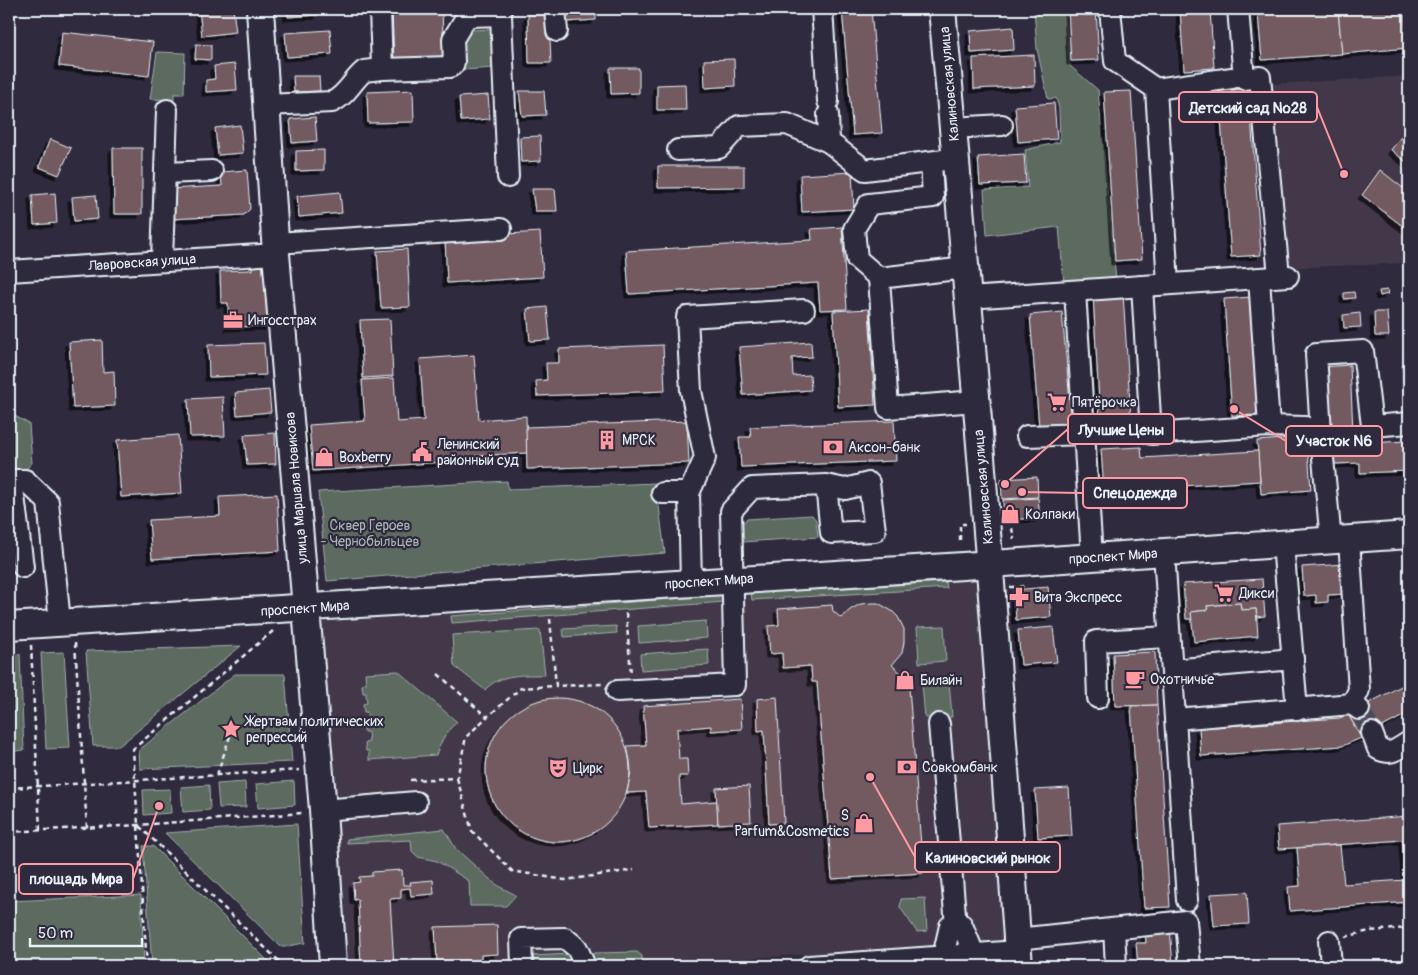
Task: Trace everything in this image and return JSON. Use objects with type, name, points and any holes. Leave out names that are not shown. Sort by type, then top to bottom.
[{"type":"main road","name":"улица Маршала Новикова","points":[[260,9],[275,248],[306,608],[313,812],[333,966]]},
{"type":"main road","name":"Калиновская улица","points":[[942,9],[953,128],[944,160],[966,268],[1018,952]]},
{"type":"main road","name":"проспект Мира","points":[[9,626],[67,630],[306,608],[1409,535]]},
{"type":"street","points":[[380,9],[382,69]]},
{"type":"street","points":[[555,9],[557,31]]},
{"type":"street","points":[[822,9],[829,142]]},
{"type":"street","points":[[968,298],[1283,276],[1260,77],[1156,89],[1115,61],[1110,9]]},
{"type":"street","points":[[1226,9],[1238,79]]},
{"type":"street","points":[[1238,9],[1238,79]]},
{"type":"street","points":[[266,105],[332,102],[342,95],[364,71],[453,65],[454,39],[466,19],[470,16],[501,12],[508,177]]},
{"type":"street","points":[[1156,89],[1168,284]]},
{"type":"street","points":[[162,261],[167,110]]},
{"type":"street","points":[[678,150],[719,148],[739,126],[787,124],[829,142],[864,170],[944,160],[933,197],[869,204],[854,229],[856,259],[879,278],[966,268]]},
{"type":"street","points":[[953,128],[1002,125]]},
{"type":"street","points":[[165,173],[212,171]]},
{"type":"street","name":"Лавровская улица","points":[[9,271],[162,261],[275,248],[501,229]]},
{"type":"street","points":[[879,278],[888,408],[976,401]]},
{"type":"street","points":[[1259,278],[1269,426]]},
{"type":"street","points":[[1142,286],[1150,434],[1269,426],[1305,427],[1322,448]]},
{"type":"street","points":[[1075,291],[1092,557]]},
{"type":"street","points":[[691,582],[689,493],[705,458],[691,391],[687,317],[804,310]]},
{"type":"street","points":[[1175,720],[1356,706],[1359,690],[1340,540],[1322,448],[1316,354],[1363,351],[1372,426],[1409,423]]},
{"type":"street","points":[[1027,436],[1085,434]]},
{"type":"street","points":[[54,565],[16,567],[10,480],[25,480],[48,502],[54,565],[67,630]]},
{"type":"street","points":[[610,688],[735,685],[731,511],[752,488],[826,485]]},
{"type":"street","points":[[662,492],[689,493]]},
{"type":"street","points":[[1283,544],[1297,710]]},
{"type":"street","points":[[1164,552],[1186,900]]},
{"type":"street","points":[[1098,698],[1096,641],[1169,636]]},
{"type":"street","points":[[1172,670],[1293,659]]},
{"type":"street","points":[[939,724],[956,926]]},
{"type":"street","points":[[1372,732],[1378,749],[1383,752],[1389,753],[1409,742]]},
{"type":"street","points":[[313,812],[416,802]]},
{"type":"street","points":[[809,966],[1018,952],[1114,928],[1186,921],[1190,966]]},
{"type":"street","points":[[943,957],[950,926],[962,925],[974,954]]},
{"type":"street","points":[[1114,928],[1116,966]]},
{"type":"street","points":[[522,966],[521,939],[566,938],[577,948],[585,966]]},
{"type":"street","points":[[1329,940],[1331,966]]},
{"type":"path","points":[[1003,523],[1012,522],[1014,540]]},
{"type":"path","points":[[960,540],[960,524],[970,523]]},
{"type":"path","points":[[626,613],[630,670]]},
{"type":"path","points":[[550,619],[556,686]]},
{"type":"path","points":[[67,630],[85,784],[87,828]]},
{"type":"path","points":[[148,966],[132,749],[274,630]]},
{"type":"path","points":[[31,641],[40,830]]},
{"type":"path","points":[[438,674],[487,717]]},
{"type":"path","points":[[610,688],[556,686],[521,688],[466,737],[457,778],[472,831],[512,871],[565,880],[634,870]]},
{"type":"path","points":[[217,775],[230,736]]},
{"type":"path","points":[[9,788],[300,770]]},
{"type":"path","points":[[410,780],[457,778]]},
{"type":"path","points":[[9,832],[313,812]]},
{"type":"path","points":[[138,825],[284,966]]},
{"type":"path","points":[[1329,940],[1369,931],[1409,928]]},
{"type":"shaded area","points":[[1409,76],[1409,263],[1287,268],[1272,84]]},
{"type":"shaded area","points":[[979,577],[1005,940],[642,966],[345,966],[319,619]]},
{"type":"green space","points":[[1034,9],[1065,9],[1070,66],[1098,90],[1116,280],[1064,284],[1059,227],[987,235],[984,190],[1028,187],[1025,150],[1060,142],[1059,108],[1056,98],[1048,99],[1037,49]]},
{"type":"green space","points":[[492,29],[494,68],[464,70],[463,40],[472,30]]},
{"type":"green space","points":[[157,52],[185,53],[184,94],[174,94],[174,100],[150,99]]},
{"type":"green space","points":[[9,343],[11,343],[15,416],[29,424],[32,463],[21,474],[9,474]]},
{"type":"green space","points":[[1409,365],[1409,393],[1404,393],[1402,366]]},
{"type":"green space","name":"Сквер Героев - Чернобыльцев","points":[[507,481],[508,489],[656,483],[665,553],[327,581],[318,492]]},
{"type":"green space","points":[[812,515],[816,520],[818,537],[743,542],[742,523],[747,519]]},
{"type":"green space","points":[[946,582],[947,588],[752,600],[751,593]]},
{"type":"green space","points":[[723,595],[724,602],[452,623],[451,616]]},
{"type":"green space","points":[[706,621],[707,638],[639,643],[638,626]]},
{"type":"green space","points":[[616,626],[617,633],[564,637],[563,629]]},
{"type":"green space","points":[[944,626],[946,661],[919,663],[917,627]]},
{"type":"green space","points":[[540,630],[545,675],[521,675],[505,678],[491,684],[485,690],[454,666],[452,635]]},
{"type":"green space","points":[[241,646],[119,746],[93,746],[86,651]]},
{"type":"green space","points":[[708,649],[709,665],[641,670],[640,654]]},
{"type":"green space","points":[[64,652],[70,748],[46,749],[41,653]]},
{"type":"green space","points":[[20,654],[24,750],[9,752],[9,655]]},
{"type":"green space","points":[[398,671],[457,722],[444,737],[436,755],[369,760],[369,751],[366,751],[365,743],[369,742],[368,732],[364,732],[364,724],[368,724],[367,712],[364,712],[363,704],[367,703],[366,693],[363,693],[362,685],[366,684],[365,673]]},
{"type":"green space","points":[[235,674],[285,674],[292,762],[140,769],[139,750]]},
{"type":"green space","points":[[949,681],[952,717],[925,718],[922,683]]},
{"type":"green space","points":[[294,781],[295,805],[258,808],[256,784]]},
{"type":"green space","points":[[245,782],[246,807],[219,808],[217,784]]},
{"type":"green space","points":[[209,785],[210,810],[183,812],[181,787]]},
{"type":"green space","points":[[170,789],[171,813],[144,815],[143,790]]},
{"type":"green space","points":[[297,824],[305,943],[281,947],[165,833]]},
{"type":"green space","points":[[444,829],[456,849],[492,881],[516,895],[506,906],[470,906],[469,881],[437,861],[418,857],[412,851],[411,840],[347,843],[347,839]]},
{"type":"green space","points":[[143,846],[153,846],[273,966],[152,966]]},
{"type":"green space","points":[[141,895],[144,966],[9,966],[9,901]]},
{"type":"green space","points":[[925,898],[927,931],[917,932],[900,907],[901,899]]},
{"type":"green space","points":[[637,952],[642,956],[642,962],[638,966],[592,966],[589,957],[595,953]]},
{"type":"green space","points":[[572,954],[578,966],[526,966],[531,956]]},
{"type":"building","points":[[138,9],[138,12],[115,10]]},
{"type":"building","points":[[199,9],[233,9],[236,32],[202,36]]},
{"type":"building","points":[[287,9],[318,9],[319,15],[288,17]]},
{"type":"building","points":[[392,9],[442,9],[444,59],[394,63]]},
{"type":"building","points":[[566,9],[596,9],[596,20],[566,22]]},
{"type":"building","points":[[842,9],[871,9],[882,133],[853,135]]},
{"type":"building","points":[[1068,9],[1096,9],[1099,60],[1071,61]]},
{"type":"building","points":[[1180,9],[1210,9],[1214,68],[1184,70]]},
{"type":"building","points":[[1338,9],[1342,54],[1262,60],[1258,14]]},
{"type":"building","points":[[1338,9],[1405,9],[1408,48],[1342,54]]},
{"type":"building","points":[[1405,9],[1409,9],[1409,48],[1408,48]]},
{"type":"building","points":[[528,15],[549,15],[551,63],[529,63]]},
{"type":"building","points":[[1013,27],[1014,50],[971,53],[970,31]]},
{"type":"building","points":[[330,30],[332,54],[287,57],[285,33]]},
{"type":"building","points":[[62,32],[153,42],[149,76],[59,66]]},
{"type":"building","points":[[196,44],[211,45],[211,60],[195,59]]},
{"type":"building","points":[[1034,55],[1035,86],[974,89],[973,58]]},
{"type":"building","points":[[734,59],[735,86],[705,88],[704,60]]},
{"type":"building","points":[[235,64],[237,90],[206,92],[206,80],[215,79],[214,66]]},
{"type":"building","points":[[610,68],[639,68],[639,93],[611,94]]},
{"type":"building","points":[[293,76],[319,76],[320,91],[294,92]]},
{"type":"building","points":[[685,84],[686,110],[657,110],[657,85]]},
{"type":"building","points":[[1249,89],[1261,255],[1231,257],[1219,91]]},
{"type":"building","points":[[413,90],[414,122],[368,123],[367,92]]},
{"type":"building","points":[[519,91],[544,91],[546,115],[522,116]]},
{"type":"building","points":[[1131,91],[1142,259],[1115,261],[1104,92]]},
{"type":"building","points":[[488,95],[490,119],[461,121],[459,97]]},
{"type":"building","points":[[1054,103],[1057,139],[1018,142],[1015,106]]},
{"type":"building","points":[[315,117],[317,141],[292,143],[290,119]]},
{"type":"building","points":[[240,125],[243,153],[218,155],[215,128]]},
{"type":"building","points":[[1409,126],[1409,164],[1391,150]]},
{"type":"building","points":[[540,136],[541,161],[521,162],[520,137]]},
{"type":"building","points":[[50,139],[71,148],[59,175],[39,167]]},
{"type":"building","points":[[113,148],[142,148],[142,214],[114,214]]},
{"type":"building","points":[[324,150],[324,170],[296,171],[296,151]]},
{"type":"building","points":[[1024,154],[1026,183],[980,185],[978,157]]},
{"type":"building","points":[[658,166],[744,166],[744,187],[658,188]]},
{"type":"building","points":[[247,170],[250,209],[244,215],[172,219],[170,189],[222,186],[221,172]]},
{"type":"building","points":[[1380,170],[1403,188],[1409,180],[1409,231],[1362,195]]},
{"type":"building","points":[[852,172],[854,209],[802,212],[800,175]]},
{"type":"building","points":[[532,189],[555,189],[557,211],[535,211]]},
{"type":"building","points":[[340,192],[342,213],[299,217],[297,196]]},
{"type":"building","points":[[55,193],[57,223],[34,225],[32,195]]},
{"type":"building","points":[[96,195],[98,219],[74,221],[72,197]]},
{"type":"building","points":[[842,227],[847,309],[820,310],[818,283],[629,294],[626,251],[812,240],[811,229]]},
{"type":"building","points":[[540,232],[543,277],[447,283],[445,238]]},
{"type":"building","points":[[407,249],[410,307],[381,308],[377,251]]},
{"type":"building","points":[[252,264],[267,264],[269,326],[229,327],[228,303],[221,303],[220,271],[252,270]]},
{"type":"building","points":[[1387,290],[1388,294],[1380,296],[1379,291]]},
{"type":"building","points":[[1354,292],[1355,298],[1344,299],[1344,293]]},
{"type":"building","points":[[1123,293],[1132,436],[1101,438],[1093,294]]},
{"type":"building","points":[[1252,297],[1259,415],[1232,416],[1224,299]]},
{"type":"building","points":[[547,307],[550,340],[530,341],[527,309]]},
{"type":"building","points":[[869,309],[875,405],[838,407],[833,311]]},
{"type":"building","points":[[1062,312],[1072,424],[1039,427],[1030,315]]},
{"type":"building","points":[[1374,312],[1387,312],[1389,336],[1375,336]]},
{"type":"building","points":[[1360,313],[1361,327],[1344,328],[1343,315]]},
{"type":"building","points":[[390,319],[393,376],[363,378],[360,320]]},
{"type":"building","points":[[1407,332],[1409,332],[1409,347],[1407,348]]},
{"type":"building","points":[[102,340],[103,372],[114,371],[115,406],[73,408],[69,342]]},
{"type":"building","points":[[811,342],[812,357],[792,358],[793,376],[810,375],[811,390],[743,395],[739,347]]},
{"type":"building","points":[[264,343],[266,375],[209,377],[208,345]]},
{"type":"building","points":[[663,345],[665,391],[537,396],[536,381],[547,380],[546,363],[559,363],[559,349]]},
{"type":"building","points":[[474,355],[479,420],[526,416],[527,453],[475,456],[475,460],[313,471],[309,425],[365,421],[362,380],[394,378],[397,422],[424,420],[420,359]]},
{"type":"building","points":[[1350,365],[1353,432],[1365,432],[1365,443],[1409,441],[1409,471],[1360,473],[1360,463],[1334,464],[1333,437],[1325,437],[1321,367]]},
{"type":"building","points":[[269,390],[271,412],[237,415],[235,393]]},
{"type":"building","points":[[223,397],[225,436],[190,437],[188,399]]},
{"type":"building","name":"МРСК","points":[[687,421],[689,463],[527,469],[526,427]]},
{"type":"building","points":[[894,421],[896,461],[741,467],[739,437],[751,437],[750,427]]},
{"type":"building","points":[[275,433],[276,464],[247,465],[244,435]]},
{"type":"building","points":[[178,435],[182,493],[121,497],[117,440]]},
{"type":"building","points":[[1307,437],[1311,490],[1261,494],[1257,441]]},
{"type":"building","points":[[1141,447],[1142,458],[1258,451],[1260,481],[1104,491],[1101,449]]},
{"type":"building","points":[[1037,477],[1038,497],[1002,499],[1001,479]]},
{"type":"building","points":[[277,494],[280,551],[152,559],[149,520],[220,516],[219,497]]},
{"type":"building","points":[[1038,498],[1040,518],[1004,520],[1003,500]]},
{"type":"building","points":[[1345,564],[1347,594],[1328,595],[1328,602],[1316,603],[1316,595],[1304,596],[1302,567]]},
{"type":"building","name":"Дикси","points":[[1262,579],[1265,616],[1257,617],[1256,609],[1241,610],[1240,603],[1207,606],[1208,610],[1191,612],[1192,619],[1186,619],[1183,584]]},
{"type":"building","points":[[1048,587],[1051,617],[1016,620],[1014,590]]},
{"type":"building","points":[[878,603],[898,617],[904,629],[902,653],[892,665],[903,675],[908,674],[923,873],[832,879],[817,682],[812,682],[811,666],[783,668],[782,653],[770,654],[768,626],[779,625],[778,609],[832,605],[833,611],[841,618],[861,604]]},
{"type":"building","points":[[1240,603],[1241,610],[1256,609],[1258,636],[1194,642],[1191,612],[1208,610],[1207,606]]},
{"type":"building","points":[[1053,627],[1057,662],[1021,665],[1018,630]]},
{"type":"building","name":"Охотничье","points":[[1155,652],[1157,705],[1115,706],[1113,654]]},
{"type":"building","points":[[1409,682],[1409,713],[1361,738],[1348,714]]},
{"type":"building","points":[[777,697],[784,823],[769,824],[764,730],[758,731],[757,699]]},
{"type":"building","name":"Цирк","points":[[558,698],[586,703],[609,719],[625,742],[630,770],[625,798],[609,821],[586,837],[558,842],[530,837],[507,821],[491,798],[486,770],[491,742],[507,719],[530,703]]},
{"type":"building","points":[[740,699],[742,729],[711,731],[711,726],[677,729],[679,759],[687,759],[688,776],[679,776],[681,804],[717,801],[718,824],[649,828],[646,792],[627,793],[631,771],[627,746],[646,745],[643,706]]},
{"type":"building","points":[[1157,705],[1170,907],[1144,908],[1131,706]]},
{"type":"building","points":[[1348,714],[1361,738],[1342,746],[1201,756],[1199,728],[1340,718]]},
{"type":"building","points":[[749,786],[751,822],[718,824],[716,788]]},
{"type":"building","points":[[1069,788],[1072,836],[1038,838],[1035,790]]},
{"type":"building","points":[[1409,816],[1409,870],[1405,870],[1403,840],[1279,849],[1277,826]]},
{"type":"building","points":[[1340,845],[1344,884],[1406,880],[1405,870],[1409,870],[1409,902],[1290,911],[1288,887],[1300,886],[1297,848]]},
{"type":"building","points":[[402,870],[403,885],[411,885],[410,882],[433,880],[434,894],[411,896],[410,888],[401,889],[401,898],[390,899],[394,966],[361,966],[358,899],[354,900],[353,883],[360,882],[359,877],[372,876],[372,872]]},
{"type":"building","points":[[1247,892],[1249,924],[1214,926],[1211,894]]},
{"type":"building","points":[[497,925],[498,954],[481,955],[481,960],[437,962],[435,927]]},
{"type":"building","points":[[1170,928],[1173,966],[1138,966],[1136,943],[1146,943],[1145,930]]},
{"type":"tunnel","points":[[1359,709],[1372,733]]},
{"type":"place","name":"Детский сад №28","points":[[1344,174]]},
{"type":"place","name":"Ингосстрах","points":[[233,320]]},
{"type":"place","name":"Пятёрочка","points":[[1057,402]]},
{"type":"place","name":"Участок N6","points":[[1234,409]]},
{"type":"place","name":"МРСК","points":[[607,440]]},
{"type":"place","name":"Аксон-банк","points":[[833,447]]},
{"type":"place","name":"Ленинский районный суд","points":[[422,452]]},
{"type":"place","name":"Boxberry","points":[[324,457]]},
{"type":"place","name":"Лучшие Цены","points":[[1005,484]]},
{"type":"place","name":"Спецодежда","points":[[1022,492]]},
{"type":"place","name":"Колпаки","points":[[1010,514]]},
{"type":"place","name":"Дикси","points":[[1224,593]]},
{"type":"place","name":"Вита Экспресс","points":[[1019,597]]},
{"type":"place","name":"Охотничье","points":[[1135,679]]},
{"type":"place","name":"Билайн","points":[[905,680]]},
{"type":"place","name":"Жертвам политических репрессий","points":[[231,729]]},
{"type":"place","name":"Совкомбанк","points":[[907,767]]},
{"type":"place","name":"Цирк","points":[[558,768]]},
{"type":"place","name":"Калиновский рынок","points":[[870,777]]},
{"type":"place","name":"площадь Мира","points":[[159,806]]},
{"type":"place","name":"S Parfum&Cosmetics","points":[[864,823]]}]
